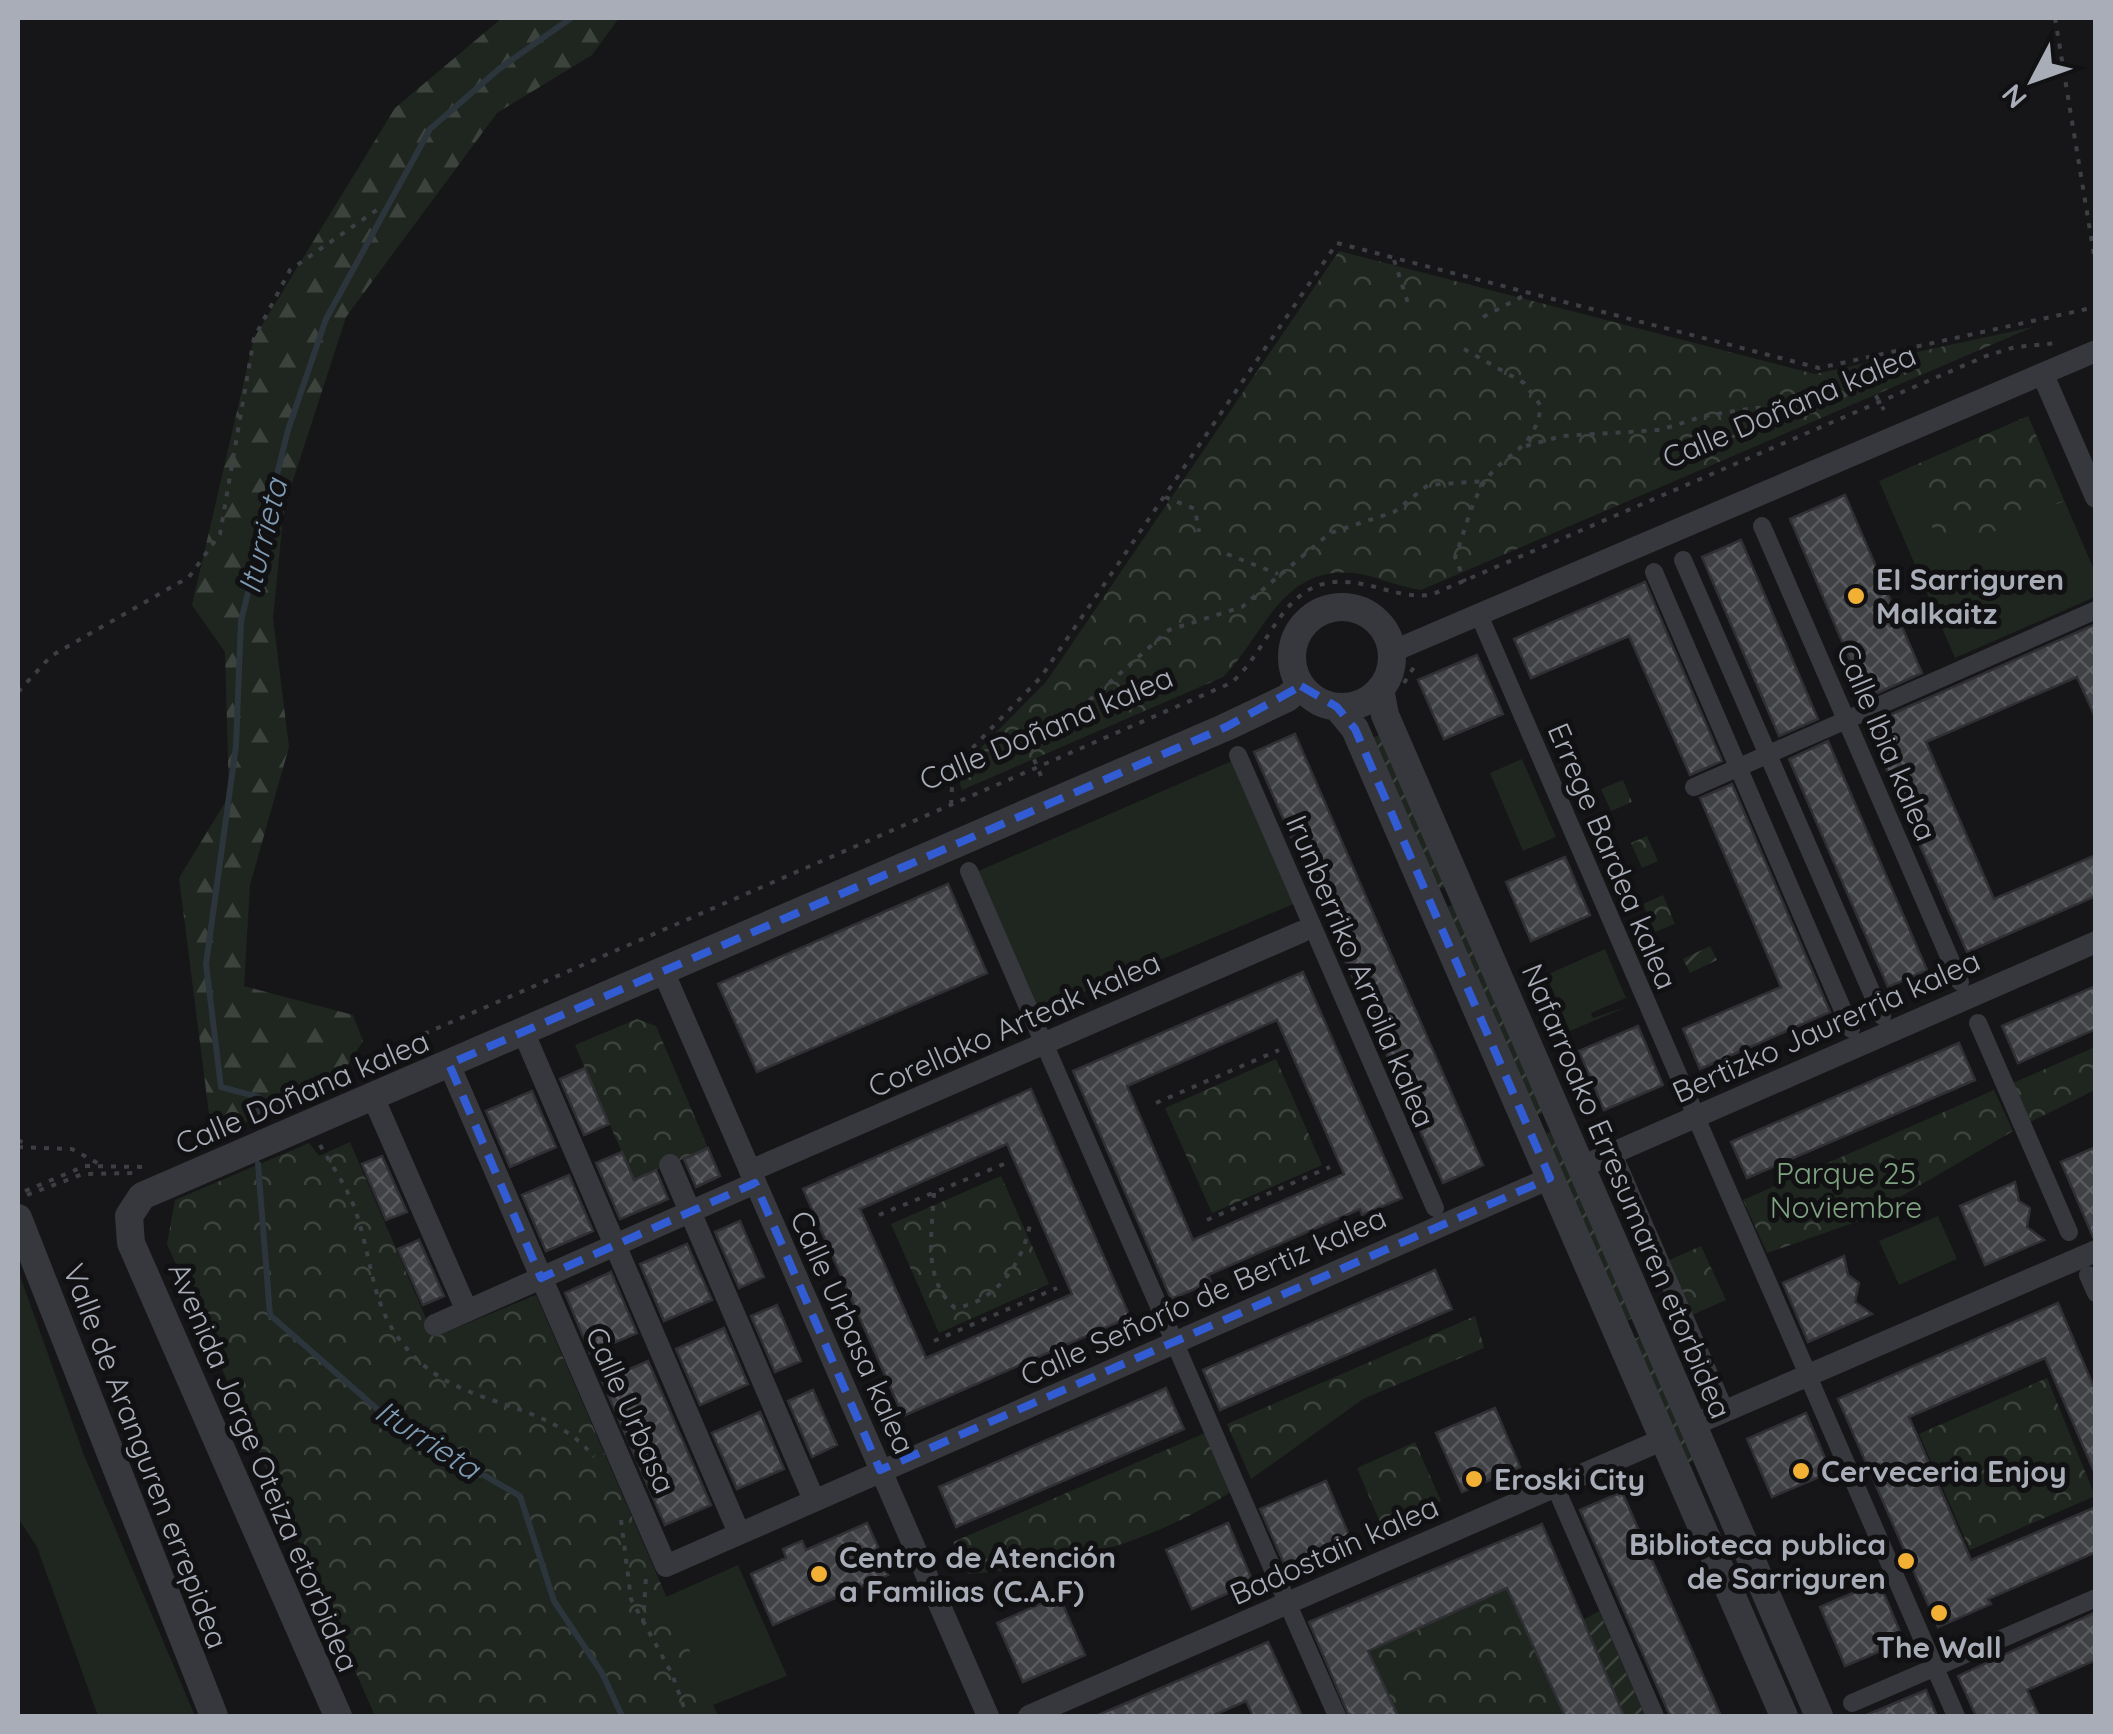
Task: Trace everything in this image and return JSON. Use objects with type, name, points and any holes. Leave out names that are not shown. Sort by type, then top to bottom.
[{"type":"street","points":[[1403,659],[1378,623],[1364,612],[1338,606],[1308,620],[1294,641],[1292,665],[1301,686],[1320,701],[1338,706],[1360,703],[1391,691],[1390,668],[1403,659],[2096,351]]},
{"type":"street","points":[[2043,375],[2096,496]]},
{"type":"street","name":"Calle Ibia kalea","points":[[1762,526],[1960,982]]},
{"type":"street","points":[[1682,560],[1882,1016]]},
{"type":"street","points":[[1654,572],[1850,1029]]},
{"type":"street","points":[[1694,787],[2096,610]]},
{"type":"street","name":"Errege Bardea kalea","points":[[1483,624],[1956,1716]]},
{"type":"street","points":[[1690,656],[1719,644]]},
{"type":"street","name":"Calle Doñana kalea","points":[[131,1243],[129,1216],[142,1196],[361,1090],[449,1064],[1226,727],[1287,698],[1301,686]]},
{"type":"street","name":"Nafarroako Erresumaren etorbidea","points":[[1391,691],[1385,715],[1819,1716]]},
{"type":"street","points":[[1338,706],[1355,729],[1784,1716]]},
{"type":"street","name":"Irunberriko Arroila kalea","points":[[1238,755],[1434,1208]]},
{"type":"street","points":[[970,871],[1337,1716]]},
{"type":"street","name":"Corellako Arteak kalea","points":[[753,1177],[1301,932]]},
{"type":"street","points":[[1815,947],[1846,934]]},
{"type":"street","name":"Bertizko Jaurerria kalea","points":[[1581,1168],[2096,942]]},
{"type":"street","name":"Calle Urbasa kalea","points":[[663,970],[988,1716]]},
{"type":"street","points":[[1978,1023],[2069,1232]]},
{"type":"street","name":"Calle Urbasa","points":[[523,1031],[739,1533]]},
{"type":"street","name":"Calle Urbasa","points":[[449,1064],[656,1567]]},
{"type":"street","points":[[361,1090],[468,1310]]},
{"type":"street","name":"Nafarroako Erresumaren etorbidea","points":[[1615,1158],[1723,1406]]},
{"type":"street","points":[[670,1164],[814,1500]]},
{"type":"street","points":[[435,1324],[690,1212],[753,1177]]},
{"type":"street","name":"Calle Señorío de Bertiz kalea","points":[[880,1470],[1550,1178]]},
{"type":"street","name":"Valle de Aranguren errepidea","points":[[23,1202],[214,1716]]},
{"type":"street","name":"Avenida Jorge Oteiza etorbidea","points":[[131,1243],[338,1716]]},
{"type":"street","points":[[1693,1425],[2096,1251]]},
{"type":"street","name":"Badostain kalea","points":[[1029,1716],[1664,1440]]},
{"type":"street","points":[[656,1567],[880,1470]]},
{"type":"street","points":[[1558,1493],[1656,1716]]},
{"type":"street","points":[[1852,1703],[2096,1598]]},
{"type":"path","points":[[2055,18],[2096,267]]},
{"type":"path","points":[[18,692],[51,656],[189,577],[220,534],[254,338],[290,270],[381,207]]},
{"type":"path","points":[[951,805],[954,768],[1041,676],[1337,243],[1819,368],[2096,307]]},
{"type":"path","points":[[1394,258],[1408,303]]},
{"type":"path","points":[[1483,317],[1516,304],[1529,292]]},
{"type":"path","name":"Calle Doñana kalea","points":[[361,1090],[378,1054],[1231,683],[1260,654],[1282,611],[1310,589],[1349,582],[1408,597],[1431,595],[1986,356],[2015,347],[2074,341]]},
{"type":"path","points":[[1464,349],[1524,384],[1541,406],[1539,423],[1526,446],[1485,481],[1455,557],[1465,582]]},
{"type":"path","points":[[1526,446],[1562,436],[1660,430],[1704,416],[1754,408],[1819,405],[1870,385],[1884,410]]},
{"type":"path","points":[[1040,776],[1032,752],[1169,630],[1242,607],[1330,533],[1394,512],[1428,486],[1485,481]]},
{"type":"path","points":[[1164,497],[1195,510],[1199,532]]},
{"type":"path","points":[[1227,554],[1278,574]]},
{"type":"path","points":[[1391,691],[1408,673],[1403,659]]},
{"type":"path","points":[[1520,962],[1578,1096]]},
{"type":"path","points":[[1156,1104],[1278,1050]]},
{"type":"path","points":[[314,1136],[356,1209],[382,1312],[392,1334],[436,1374],[475,1394],[550,1419],[596,1460]]},
{"type":"path","points":[[18,1143],[72,1148],[110,1172]]},
{"type":"path","points":[[879,1215],[1004,1164]]},
{"type":"path","name":"Calle Doñana kalea","points":[[23,1202],[85,1166],[157,1167]]},
{"type":"path","points":[[1207,1220],[1330,1167]]},
{"type":"path","points":[[23,1202],[83,1174],[159,1174]]},
{"type":"path","points":[[934,1193],[934,1278],[942,1297],[955,1308],[972,1306],[1004,1280],[1022,1250],[1030,1224]]},
{"type":"path","points":[[934,1341],[1057,1288]]},
{"type":"path","points":[[618,1507],[627,1580],[643,1624],[672,1674],[687,1716]]},
{"type":"path","points":[[643,1624],[656,1567]]},
{"type":"highlighted area","points":[[1301,686],[1337,707],[1355,729],[1550,1178],[880,1470],[755,1183],[541,1278],[449,1064],[1226,727]]},
{"type":"green space","points":[[502,18],[619,18],[592,55],[497,113],[346,317],[284,508],[273,618],[289,747],[250,885],[244,986],[353,1015],[363,1041],[336,1083],[212,1137],[179,878],[229,796],[225,652],[192,605],[254,338],[395,108]]},
{"type":"green space","points":[[1339,251],[1815,374],[2033,327],[1421,590],[1354,573],[1329,573],[1308,580],[1276,607],[1223,677],[962,790],[958,777],[965,764],[1046,682]]},
{"type":"green space","points":[[2028,416],[2095,572],[2095,597],[1955,658],[1879,481]]},
{"type":"green space","points":[[2028,416],[2064,501],[1944,553],[1906,469]]},
{"type":"green space","points":[[1380,735],[1446,886],[1437,890],[1371,738]]},
{"type":"green space","points":[[1522,759],[1556,837],[1523,851],[1490,773]]},
{"type":"green space","points":[[1234,760],[1296,903],[1037,1012],[976,872]]},
{"type":"green space","points":[[1623,780],[1632,802],[1611,811],[1601,789]]},
{"type":"green space","points":[[1647,836],[1658,861],[1642,868],[1631,843]]},
{"type":"green space","points":[[1663,895],[1675,924],[1655,932],[1643,904]]},
{"type":"green space","points":[[1454,904],[1543,1113],[1535,1116],[1445,908]]},
{"type":"green space","points":[[1710,946],[1717,960],[1690,973],[1683,959]]},
{"type":"green space","points":[[1605,949],[1626,998],[1591,1013],[1593,1018],[1629,1006],[1570,1031],[1546,975]]},
{"type":"green space","points":[[637,1019],[656,1026],[708,1148],[634,1180],[575,1045]]},
{"type":"green space","points":[[2095,1047],[2095,1090],[2030,1122],[2013,1083]]},
{"type":"green space","points":[[1276,1059],[1322,1165],[1212,1213],[1165,1108]]},
{"type":"green space","name":"Parque 25 Noviembre","points":[[1994,1090],[2013,1131],[1859,1221],[1767,1253],[1743,1200]]},
{"type":"green space","points":[[1552,1131],[1633,1318],[1624,1322],[1544,1135]]},
{"type":"green space","points":[[350,1142],[434,1337],[536,1295],[718,1716],[375,1716],[167,1244],[175,1200],[309,1143],[319,1156]]},
{"type":"green space","points":[[1001,1176],[1049,1284],[939,1333],[891,1224]]},
{"type":"green space","points":[[1938,1216],[1957,1259],[1899,1285],[1879,1241]]},
{"type":"green space","points":[[1701,1246],[1726,1300],[1692,1315],[1667,1261]]},
{"type":"green space","points":[[18,1270],[84,1455],[195,1716],[98,1716],[37,1547],[18,1518]]},
{"type":"green space","points":[[1475,1316],[1484,1348],[1363,1399],[1251,1479],[1227,1424]]},
{"type":"green space","points":[[1641,1336],[1694,1460],[1685,1464],[1632,1340]]},
{"type":"green space","points":[[2047,1378],[2095,1496],[1970,1550],[1919,1434]]},
{"type":"green space","points":[[1205,1433],[1231,1492],[1169,1526],[1105,1550],[1038,1565],[968,1574],[953,1542]]},
{"type":"green space","points":[[1415,1442],[1441,1501],[1382,1527],[1357,1468]]},
{"type":"green space","points":[[738,1565],[787,1676],[713,1705],[666,1597]]},
{"type":"green space","points":[[1507,1588],[1565,1716],[1398,1716],[1368,1651]]},
{"type":"green space","points":[[1599,1611],[1645,1716],[1624,1716],[1583,1620]]},
{"type":"building","name":"EI Sarriguren Malkaitz","points":[[1845,495],[1922,673],[1866,698],[1790,519]]},
{"type":"building","points":[[1741,540],[1818,719],[1779,736],[1702,557]]},
{"type":"building","points":[[1645,582],[1722,761],[1690,775],[1629,636],[1531,678],[1514,639]]},
{"type":"building","points":[[2096,624],[2096,719],[2077,677],[1926,742],[1994,899],[2096,855],[2096,896],[1967,952],[1867,725]]},
{"type":"building","points":[[1477,655],[1503,714],[1444,739],[1418,680]]},
{"type":"building","points":[[1295,734],[1483,1165],[1443,1183],[1254,752]]},
{"type":"building","points":[[1828,741],[1927,970],[1888,987],[1789,759]]},
{"type":"building","points":[[1732,784],[1830,1012],[1700,1069],[1683,1029],[1781,987],[1700,798]]},
{"type":"building","points":[[1565,857],[1590,915],[1531,941],[1506,882]]},
{"type":"building","points":[[948,884],[987,973],[757,1072],[718,984]]},
{"type":"building","points":[[1303,972],[1402,1198],[1362,1215],[1360,1209],[1208,1275],[1211,1282],[1171,1299],[1073,1071]],"holes":[[[1277,1020],[1344,1174],[1193,1240],[1127,1086]]]},
{"type":"building","points":[[2096,986],[2096,1029],[2018,1063],[2002,1026]]},
{"type":"building","points":[[1638,1026],[1663,1085],[1604,1110],[1579,1051]]},
{"type":"building","points":[[1959,1043],[1975,1080],[1747,1178],[1731,1142]]},
{"type":"building","points":[[585,1068],[609,1124],[584,1135],[560,1079]]},
{"type":"building","points":[[1031,1089],[1130,1317],[903,1416],[803,1189]],"holes":[[[1007,1144],[1072,1294],[926,1358],[860,1209]]]},
{"type":"building","points":[[532,1091],[556,1147],[510,1167],[486,1111]]},
{"type":"building","points":[[2096,1147],[2096,1236],[2093,1237],[2061,1162]]},
{"type":"building","points":[[708,1148],[720,1176],[696,1187],[684,1159]]},
{"type":"building","points":[[622,1152],[634,1180],[656,1170],[668,1199],[620,1219],[596,1163]]},
{"type":"building","points":[[382,1156],[407,1212],[386,1220],[362,1164]]},
{"type":"building","points":[[569,1175],[593,1231],[546,1251],[522,1195]]},
{"type":"building","points":[[2015,1182],[2019,1201],[2030,1208],[2027,1227],[2044,1240],[1985,1265],[1960,1206]]},
{"type":"building","points":[[740,1221],[764,1277],[739,1288],[715,1232]]},
{"type":"building","points":[[419,1240],[444,1296],[423,1305],[398,1249]]},
{"type":"building","points":[[687,1244],[712,1300],[664,1321],[640,1264]]},
{"type":"building","points":[[1844,1256],[1848,1275],[1859,1283],[1855,1302],[1872,1314],[1808,1342],[1783,1283]]},
{"type":"building","points":[[1435,1270],[1452,1309],[1220,1410],[1203,1370]]},
{"type":"building","points":[[611,1272],[637,1333],[590,1353],[565,1293]]},
{"type":"building","points":[[2058,1303],[2096,1392],[2096,1476],[2045,1358],[1909,1417],[1971,1560],[2096,1507],[2096,1552],[1988,1599],[1991,1604],[1938,1627],[1838,1399]]},
{"type":"building","points":[[777,1305],[801,1361],[775,1372],[751,1316]]},
{"type":"building","points":[[724,1328],[748,1384],[700,1405],[676,1349]]},
{"type":"building","points":[[648,1361],[711,1505],[665,1525],[602,1381]]},
{"type":"building","points":[[1166,1388],[1184,1429],[956,1527],[939,1487]]},
{"type":"building","points":[[813,1390],[837,1445],[812,1457],[788,1401]]},
{"type":"building","points":[[1495,1408],[1520,1467],[1462,1492],[1436,1433]]},
{"type":"building","points":[[760,1412],[784,1469],[737,1489],[712,1433]]},
{"type":"building","points":[[1806,1413],[1831,1472],[1772,1497],[1747,1439]]},
{"type":"building","points":[[1326,1481],[1351,1540],[1286,1568],[1260,1509]]},
{"type":"building","points":[[1622,1492],[1721,1716],[1670,1716],[1580,1510]]},
{"type":"building","name":"Centro de Atención a Familias (C.A.F)","points":[[867,1523],[880,1551],[875,1553],[888,1575],[773,1625],[751,1574],[786,1558],[783,1549],[802,1541],[806,1550]]},
{"type":"building","points":[[1228,1523],[1253,1582],[1192,1609],[1166,1550]]},
{"type":"building","points":[[1542,1524],[1624,1716],[1565,1716],[1507,1588],[1368,1651],[1398,1716],[1349,1716],[1309,1622]]},
{"type":"building","points":[[1879,1582],[1904,1641],[1845,1666],[1820,1607]]},
{"type":"building","points":[[1059,1596],[1085,1655],[1023,1682],[997,1623]]},
{"type":"building","points":[[2096,1612],[2096,1660],[2027,1690],[2039,1716],[1976,1716],[1958,1676]]},
{"type":"building","points":[[1268,1642],[1302,1716],[1253,1716],[1246,1701],[1212,1716],[1096,1716]]},
{"type":"building","points":[[1926,1690],[1937,1716],[1864,1716]]},
{"type":"waterway","name":"Iturrieta","points":[[258,1124],[258,1097],[221,1087],[206,964],[236,746],[241,621],[288,430],[326,319],[430,129],[499,69],[571,18]]},
{"type":"waterway","name":"Iturrieta","points":[[258,1164],[270,1315],[392,1422],[520,1496],[554,1601],[602,1673],[622,1716]]},
{"type":"place","name":"EI Sarriguren Malkaitz","points":[[1856,596]]},
{"type":"place","name":"Cerveceria Enjoy","points":[[1801,1471]]},
{"type":"place","name":"Eroski City","points":[[1474,1479]]},
{"type":"place","name":"Biblioteca publica de Sarriguren","points":[[1906,1561]]},
{"type":"place","name":"Centro de Atención a Familias (C.A.F)","points":[[819,1574]]},
{"type":"place","name":"The Wall","points":[[1939,1613]]}]
